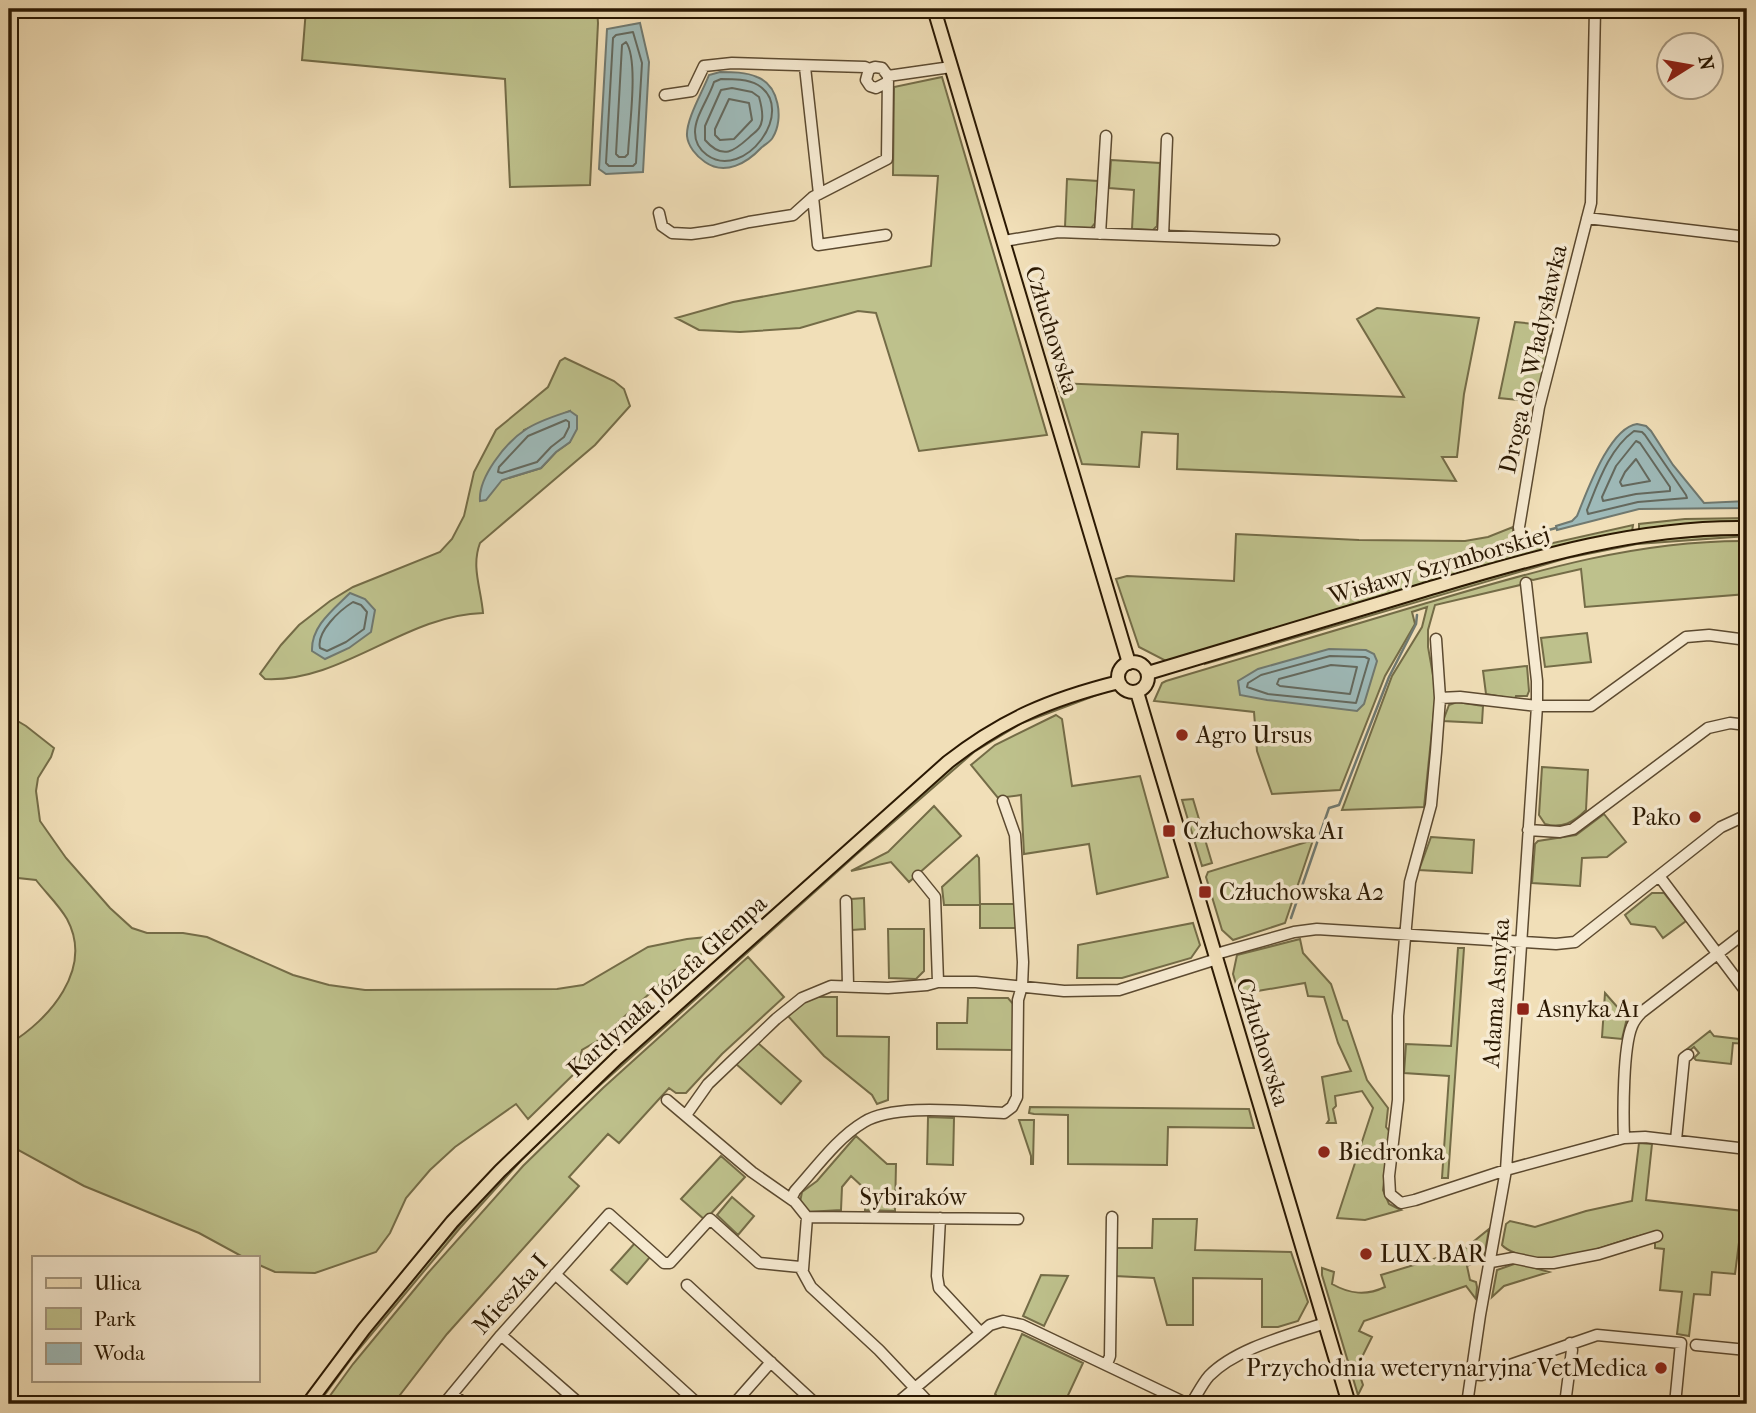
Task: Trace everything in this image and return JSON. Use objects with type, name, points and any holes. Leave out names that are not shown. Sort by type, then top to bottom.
[{"type":"main road","name":"Człuchowska","points":[[934,9],[1129,663]]},
{"type":"main road","name":"Wisławy Szymborskiej","points":[[1147,673],[1575,548],[1636,537],[1747,528]]},
{"type":"main road","points":[[1129,663],[1142,665],[1147,673],[1147,683],[1137,692],[1125,690],[1119,682],[1120,670],[1129,663]]},
{"type":"main road","name":"Kardynała Józefa Glempa","points":[[308,1404],[364,1329],[452,1222],[518,1152],[617,1058],[948,762],[973,743],[1021,715],[1058,700],[1119,682]]},
{"type":"main road","name":"Człuchowska","points":[[1137,692],[1349,1404]]},
{"type":"street","name":"Droga do Władysławka","points":[[1521,542],[1519,527],[1539,407],[1591,203],[1595,9]]},
{"type":"street","points":[[659,213],[662,226],[672,233],[691,234],[793,215],[816,195],[887,159],[887,80],[885,70],[879,67],[869,69],[732,63],[704,66],[692,91],[665,94]]},
{"type":"street","points":[[805,67],[818,246],[886,236]]},
{"type":"street","points":[[869,69],[866,76],[870,86],[876,89],[887,80],[951,67]]},
{"type":"street","points":[[1100,234],[1106,136]]},
{"type":"street","points":[[1163,236],[1167,139]]},
{"type":"street","points":[[1586,223],[1747,237]]},
{"type":"street","points":[[1004,241],[1058,232],[1274,240]]},
{"type":"street","name":"Adama Asnyka","points":[[1468,1404],[1506,1170],[1537,706],[1537,681],[1526,583]]},
{"type":"street","points":[[1440,698],[1460,697],[1537,706],[1591,706],[1686,637],[1696,634],[1747,640]]},
{"type":"street","points":[[1436,639],[1440,698],[1431,805],[1410,882],[1398,1016],[1398,1100],[1388,1188],[1393,1198],[1401,1203],[1506,1170],[1624,1138],[1645,1137],[1747,1149]]},
{"type":"street","points":[[1528,830],[1560,832],[1573,829],[1708,728],[1719,724],[1747,725]]},
{"type":"street","points":[[791,1199],[794,1191],[846,1135],[876,1116],[901,1111],[1004,1113],[1012,1107],[1017,1097],[1018,1000],[1022,986],[1021,920],[1015,835],[1003,802]]},
{"type":"street","points":[[686,1115],[708,1084],[776,1019],[815,991],[831,986],[888,988],[938,982],[976,982],[1064,991],[1119,990],[1216,956],[1294,932],[1317,929],[1556,944],[1575,942],[1721,827],[1747,815],[1747,807]]},
{"type":"street","points":[[918,876],[935,898],[938,982]]},
{"type":"street","points":[[1659,876],[1747,993]]},
{"type":"street","points":[[846,901],[848,985]]},
{"type":"street","points":[[1624,1138],[1623,1113],[1632,1024],[1642,1012],[1747,931]]},
{"type":"street","points":[[1676,1140],[1684,1058],[1688,1055]]},
{"type":"street","points":[[667,1100],[752,1172],[791,1199],[807,1217],[803,1269],[811,1287],[879,1350],[930,1404]]},
{"type":"street","name":"Mieszka I","points":[[444,1404],[501,1335],[609,1214],[664,1264],[670,1263],[710,1219],[759,1263],[767,1266],[797,1266],[803,1269]]},
{"type":"street","name":"Sybiraków","points":[[807,1217],[1018,1219]]},
{"type":"street","points":[[1107,1364],[1110,1356],[1112,1217]]},
{"type":"street","points":[[940,1218],[937,1276],[939,1288],[980,1332]]},
{"type":"street","points":[[1491,1262],[1513,1258],[1553,1263],[1599,1254],[1657,1236]]},
{"type":"street","points":[[555,1275],[698,1404]]},
{"type":"street","points":[[687,1285],[816,1404]]},
{"type":"street","points":[[897,1404],[980,1332],[996,1322],[1016,1323],[1190,1404],[1210,1375],[1234,1358],[1325,1323]]},
{"type":"street","points":[[501,1335],[580,1404]]},
{"type":"street","points":[[1471,1374],[1481,1375],[1586,1337],[1608,1335],[1681,1343],[1675,1404]]},
{"type":"street","points":[[1565,1404],[1572,1350],[1570,1343]]},
{"type":"street","points":[[1696,1345],[1747,1350]]},
{"type":"street","points":[[734,1404],[771,1362]]},
{"type":"street","points":[[452,1394],[465,1404]]},
{"type":"green space","points":[[306,9],[597,9],[590,185],[510,187],[505,79],[302,60]]},
{"type":"green space","points":[[942,77],[1047,435],[919,451],[876,313],[858,311],[800,328],[740,332],[699,330],[676,318],[733,302],[931,266],[938,176],[893,175],[894,87]]},
{"type":"green space","points":[[1111,160],[1160,163],[1157,226],[1153,230],[1132,229],[1134,190],[1109,188]]},
{"type":"green space","points":[[1067,179],[1098,181],[1095,223],[1091,228],[1065,227]]},
{"type":"green space","points":[[1377,308],[1479,318],[1464,394],[1457,457],[1442,457],[1456,481],[1177,469],[1178,434],[1142,432],[1139,467],[1082,464],[1057,383],[1404,397],[1357,319]]},
{"type":"green space","points":[[1515,322],[1545,325],[1551,334],[1540,392],[1529,401],[1499,398]]},
{"type":"green space","points":[[565,358],[614,381],[624,389],[630,406],[595,445],[480,543],[476,569],[483,613],[454,617],[427,625],[321,671],[265,679],[260,674],[281,645],[299,625],[330,601],[353,587],[440,552],[452,539],[464,516],[474,472],[496,430],[548,387],[560,361]],"holes":[[[570,411],[570,442],[541,468],[502,480],[524,430]]]},
{"type":"green space","points":[[1747,518],[1747,523],[1643,531],[1639,529],[1639,524],[1685,519]]},
{"type":"green space","points":[[1633,525],[1632,532],[1166,661],[1139,647],[1116,579],[1127,576],[1234,581],[1236,534],[1359,540],[1465,541],[1488,537],[1513,527],[1513,552]]},
{"type":"green space","points":[[1747,534],[1637,544],[1567,558],[1205,664],[1556,557],[1653,539]]},
{"type":"green space","points":[[1747,541],[1747,594],[1585,607],[1581,569],[1533,580],[1525,578],[1520,585],[1435,605],[1428,630],[1428,647],[1436,692],[1424,807],[1342,810],[1392,676],[1422,627],[1427,607],[1412,612],[1415,624],[1385,676],[1340,790],[1272,794],[1257,751],[1254,712],[1154,701],[1162,683],[1166,681],[1541,570],[1663,546]]},
{"type":"green space","points":[[1587,633],[1591,662],[1545,667],[1541,638]]},
{"type":"green space","points":[[1527,666],[1527,696],[1516,696],[1515,699],[1486,694],[1483,671]]},
{"type":"green space","points":[[1102,693],[1022,723],[974,752],[568,1114],[526,1155],[460,1228],[354,1355],[318,1404],[314,1404],[352,1352],[423,1267],[496,1183],[575,1102],[954,764],[1024,720],[1081,698]]},
{"type":"green space","points":[[1457,702],[1483,706],[1482,723],[1443,721],[1449,705]]},
{"type":"green space","points":[[1056,715],[1062,719],[1072,786],[1140,776],[1168,877],[1097,894],[1089,844],[1024,854],[1021,795],[998,798],[971,765],[995,745]]},
{"type":"green space","points":[[9,716],[54,748],[38,778],[36,791],[40,821],[66,858],[110,908],[132,928],[147,933],[183,933],[207,937],[293,975],[329,985],[365,990],[557,989],[583,985],[648,947],[707,937],[738,922],[700,955],[674,971],[599,1040],[582,1050],[577,1071],[528,1119],[516,1104],[455,1147],[406,1198],[390,1233],[376,1252],[315,1273],[275,1272],[259,1265],[259,1256],[241,1256],[199,1233],[84,1186],[9,1145],[9,1044],[24,1034],[52,1007],[71,974],[75,956],[74,938],[67,919],[36,880],[9,877]]},
{"type":"green space","points":[[1542,767],[1588,770],[1586,810],[1577,818],[1562,825],[1545,824],[1539,815]]},
{"type":"green space","points":[[1193,799],[1212,863],[1202,866],[1182,800]]},
{"type":"green space","points":[[934,806],[961,836],[909,882],[891,862],[851,871],[888,852]]},
{"type":"green space","points":[[1604,814],[1626,842],[1607,857],[1582,858],[1580,886],[1532,883],[1535,844],[1538,841],[1576,835]]},
{"type":"green space","points":[[1431,837],[1474,840],[1472,873],[1419,870]]},
{"type":"green space","points":[[1313,840],[1285,923],[1233,940],[1222,930],[1206,877],[1208,872]]},
{"type":"green space","points":[[977,855],[980,904],[1015,904],[1016,928],[980,928],[980,905],[944,905],[942,887]]},
{"type":"green space","points":[[1652,893],[1664,893],[1686,921],[1663,938],[1655,927],[1631,924],[1625,915]]},
{"type":"green space","points":[[864,898],[865,929],[852,930],[851,899]]},
{"type":"green space","points":[[1193,923],[1200,945],[1191,958],[1122,978],[1077,978],[1078,945]]},
{"type":"green space","points":[[888,929],[924,929],[924,971],[916,979],[889,978]]},
{"type":"green space","points":[[1300,939],[1303,953],[1331,984],[1367,1080],[1388,1108],[1386,1127],[1390,1132],[1383,1190],[1389,1204],[1401,1210],[1365,1220],[1337,1218],[1373,1108],[1362,1091],[1335,1096],[1336,1106],[1333,1109],[1336,1123],[1327,1123],[1329,1120],[1322,1077],[1351,1071],[1338,1043],[1324,997],[1308,996],[1305,983],[1252,992],[1251,995],[1240,997],[1233,974],[1237,955]]},
{"type":"green space","points":[[1458,948],[1464,948],[1448,1178],[1442,1178],[1449,1076],[1404,1073],[1406,1044],[1451,1046]]},
{"type":"green space","points":[[748,957],[784,997],[722,1054],[686,1093],[676,1093],[669,1088],[619,1143],[608,1134],[569,1177],[579,1186],[447,1334],[393,1404],[324,1404],[353,1364],[428,1273],[523,1166],[603,1088]]},
{"type":"green space","points":[[1605,993],[1627,1018],[1622,1039],[1602,1037]]},
{"type":"green space","points":[[816,997],[837,997],[837,1036],[889,1037],[888,1100],[877,1104],[872,1095],[824,1056],[788,1016],[802,1002]]},
{"type":"green space","points":[[968,998],[1008,998],[1014,1005],[1014,1050],[937,1049],[937,1023],[967,1023]]},
{"type":"green space","points":[[1710,1031],[1714,1036],[1747,1040],[1747,1044],[1733,1043],[1731,1064],[1696,1060],[1694,1058],[1699,1053],[1694,1047],[1689,1051],[1687,1049]]},
{"type":"green space","points":[[758,1043],[801,1081],[781,1104],[735,1063]]},
{"type":"green space","points":[[1030,1107],[1249,1109],[1254,1128],[1168,1127],[1167,1165],[1068,1164],[1068,1115],[1029,1113]]},
{"type":"green space","points":[[928,1117],[954,1118],[953,1165],[927,1164]]},
{"type":"green space","points":[[1019,1120],[1034,1120],[1033,1164],[1031,1164],[1031,1156]]},
{"type":"green space","points":[[856,1136],[887,1164],[896,1164],[895,1211],[865,1210],[865,1189],[851,1176],[842,1187],[841,1210],[807,1212],[800,1202],[802,1192],[817,1181]]},
{"type":"green space","points":[[1639,1143],[1652,1144],[1646,1200],[1743,1211],[1735,1274],[1712,1272],[1710,1295],[1694,1294],[1689,1336],[1677,1334],[1682,1292],[1660,1290],[1664,1249],[1655,1248],[1655,1241],[1647,1234],[1585,1253],[1553,1258],[1521,1255],[1502,1245],[1506,1224],[1510,1221],[1535,1227],[1586,1211],[1632,1201]]},
{"type":"green space","points":[[721,1156],[745,1177],[705,1220],[681,1199]]},
{"type":"green space","points":[[732,1197],[754,1216],[738,1235],[717,1215]]},
{"type":"green space","points":[[1153,1219],[1197,1219],[1195,1250],[1291,1252],[1308,1302],[1298,1321],[1278,1327],[1262,1327],[1262,1279],[1193,1278],[1193,1325],[1167,1325],[1154,1278],[1115,1276],[1116,1248],[1152,1248]]},
{"type":"green space","points":[[1489,1229],[1484,1258],[1467,1266],[1470,1280],[1476,1282],[1476,1299],[1466,1286],[1364,1321],[1359,1331],[1372,1337],[1357,1367],[1363,1385],[1358,1395],[1322,1268],[1334,1272],[1332,1284],[1352,1292],[1371,1292],[1385,1287],[1381,1275],[1463,1250]]},
{"type":"green space","points":[[635,1243],[650,1257],[627,1284],[611,1270]]},
{"type":"green space","points":[[1517,1263],[1549,1272],[1504,1286],[1492,1297],[1497,1270]]},
{"type":"green space","points":[[1041,1275],[1068,1276],[1044,1326],[1023,1316]]},
{"type":"green space","points":[[1022,1334],[1083,1363],[1064,1404],[997,1404],[1000,1400],[995,1394]]},
{"type":"water","points":[[640,23],[649,62],[643,172],[606,174],[599,169],[607,29]]},
{"type":"water","points":[[720,72],[748,74],[764,81],[775,95],[779,112],[771,140],[742,163],[728,168],[713,166],[702,160],[691,147],[687,136],[692,113],[709,75]]},
{"type":"water","points":[[570,411],[577,416],[577,429],[570,442],[541,468],[502,480],[486,500],[480,501],[483,482],[488,472],[509,443],[535,424]]},
{"type":"water","points":[[1637,424],[1646,426],[1651,431],[1673,465],[1704,503],[1747,501],[1747,508],[1639,509],[1557,530],[1556,526],[1572,521],[1577,516],[1600,463],[1617,437]]},
{"type":"water","points":[[350,593],[365,599],[375,610],[371,632],[349,648],[325,659],[312,651],[315,634],[324,619]]},
{"type":"water","points":[[1329,649],[1366,650],[1374,654],[1377,661],[1364,704],[1357,711],[1240,695],[1238,681],[1258,669]]},
{"type":"waterway","points":[[1541,532],[1556,528]]},
{"type":"waterway","points":[[1406,579],[1407,572],[1512,540]]},
{"type":"waterway","points":[[1291,918],[1329,808],[1339,805],[1389,677],[1416,624],[1417,615]]},
{"type":"place","name":"Agro Ursus","points":[[1182,735]]},
{"type":"place","name":"Pako","points":[[1695,817]]},
{"type":"place","name":"Człuchowska A1","points":[[1169,831]]},
{"type":"place","name":"Człuchowska A2","points":[[1205,892]]},
{"type":"place","name":"Asnyka A1","points":[[1523,1009]]},
{"type":"place","name":"Biedronka","points":[[1324,1152]]},
{"type":"place","name":"LUX BAR","points":[[1366,1254]]},
{"type":"place","name":"Przychodnia weterynaryjna VetMedica","points":[[1661,1368]]}]
